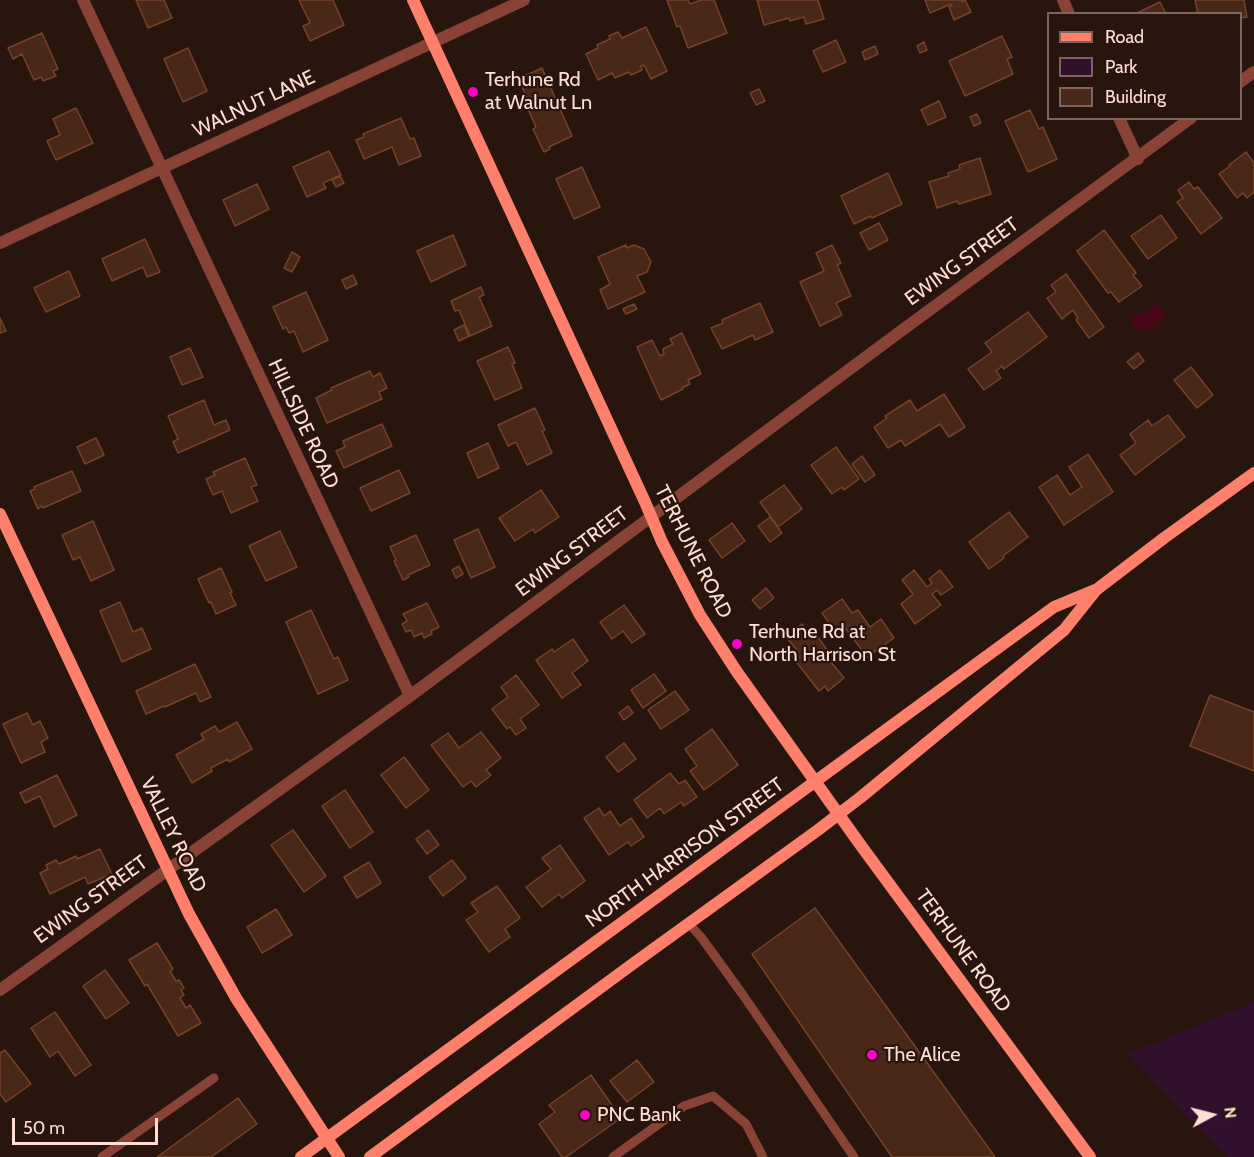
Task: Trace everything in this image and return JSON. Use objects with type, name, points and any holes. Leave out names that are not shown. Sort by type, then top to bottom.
[{"type":"street","name":"HILLSIDE ROAD","points":[[83,0],[410,696]]},
{"type":"street","name":"TERHUNE ROAD","points":[[412,0],[675,569],[700,615],[737,672],[815,781],[1090,1157]]},
{"type":"street","name":"WALNUT LANE","points":[[0,243],[524,0]]},
{"type":"street","points":[[1120,120],[1138,159]]},
{"type":"street","name":"EWING STREET","points":[[0,990],[410,696],[1188,120]]},
{"type":"street","name":"NORTH HARRISON STREET","points":[[370,1157],[839,814],[1064,630],[1096,590],[1254,473]]},
{"type":"street","name":"VALLEY ROAD","points":[[0,514],[189,914],[236,998],[339,1157]]},
{"type":"street","name":"NORTH HARRISON STREET","points":[[302,1157],[1054,607],[1096,590]]},
{"type":"lane","points":[[688,924],[701,937],[854,1157]]},
{"type":"lane","points":[[102,1157],[214,1078]]},
{"type":"lane","points":[[613,1157],[684,1106],[712,1096],[746,1124],[763,1157]]},
{"type":"green space","points":[[1254,1002],[1254,1157],[1227,1157],[1128,1054]]},
{"type":"shaded area","points":[[1152,305],[1160,306],[1165,315],[1155,327],[1138,330],[1131,322],[1133,316],[1146,313]]},
{"type":"building","points":[[136,0],[164,0],[172,18],[148,28]]},
{"type":"building","points":[[299,0],[333,0],[344,25],[310,41],[303,26],[310,23]]},
{"type":"building","points":[[667,0],[688,0],[690,4],[701,0],[714,0],[727,33],[688,48]]},
{"type":"building","points":[[757,0],[818,0],[824,19],[806,24],[804,17],[790,21],[789,18],[764,25]]},
{"type":"building","points":[[925,0],[962,0],[962,2],[965,0],[971,12],[954,20],[949,7],[952,6],[951,4],[930,13]]},
{"type":"building","points":[[1195,0],[1244,0],[1247,17],[1242,18],[1242,12],[1198,12]]},
{"type":"building","points":[[1160,2],[1165,12],[1139,12]]},
{"type":"building","points":[[646,27],[667,71],[651,79],[644,65],[641,66],[642,70],[631,75],[629,72],[615,78],[612,73],[598,80],[586,54],[598,48],[597,45],[610,39],[609,36],[618,32],[622,38]]},
{"type":"building","points":[[42,33],[58,69],[53,71],[56,76],[43,81],[41,77],[34,80],[22,54],[13,59],[8,48]]},
{"type":"building","points":[[1002,36],[1012,57],[1007,59],[1013,74],[965,96],[949,61]]},
{"type":"building","points":[[836,40],[846,62],[823,72],[813,51]]},
{"type":"building","points":[[924,42],[927,50],[920,53],[917,46]]},
{"type":"building","points":[[875,46],[878,54],[865,60],[862,52]]},
{"type":"building","points":[[188,48],[207,91],[183,102],[164,59]]},
{"type":"building","points":[[542,68],[572,136],[549,147],[550,149],[544,152],[533,129],[536,127],[527,107],[531,106],[518,79]]},
{"type":"building","points":[[759,89],[765,101],[756,105],[750,93]]},
{"type":"building","points":[[939,101],[946,117],[928,125],[921,110]]},
{"type":"building","points":[[76,108],[93,143],[56,160],[47,141],[60,135],[53,119]]},
{"type":"building","points":[[1030,110],[1039,129],[1043,127],[1057,159],[1028,172],[1005,121]]},
{"type":"building","points":[[977,114],[981,123],[974,126],[970,117]]},
{"type":"building","points":[[401,118],[410,139],[414,138],[421,156],[399,165],[392,147],[364,159],[356,140],[364,137],[363,134]]},
{"type":"building","points":[[329,151],[341,175],[323,183],[326,188],[307,197],[293,167]]},
{"type":"building","points":[[1246,152],[1254,163],[1254,192],[1247,198],[1243,193],[1237,198],[1219,174]]},
{"type":"building","points":[[980,158],[991,194],[937,208],[929,182],[949,176],[948,173],[960,169],[959,165]]},
{"type":"building","points":[[582,167],[600,207],[574,219],[556,179]]},
{"type":"building","points":[[888,173],[902,204],[854,224],[841,196]]},
{"type":"building","points":[[340,176],[344,183],[336,187],[332,180]]},
{"type":"building","points":[[1189,182],[1194,189],[1198,187],[1222,218],[1201,234],[1177,202],[1183,198],[1178,190]]},
{"type":"building","points":[[257,184],[269,209],[235,226],[223,200]]},
{"type":"building","points":[[1161,215],[1177,238],[1148,259],[1131,236]]},
{"type":"building","points":[[879,223],[888,240],[869,250],[860,233]]},
{"type":"building","points":[[1104,230],[1136,273],[1133,275],[1142,286],[1119,302],[1111,292],[1108,293],[1077,251]]},
{"type":"building","points":[[453,235],[466,265],[431,282],[417,251]]},
{"type":"building","points":[[145,239],[160,272],[147,277],[143,267],[112,281],[102,259]]},
{"type":"building","points":[[626,245],[627,248],[634,245],[644,249],[651,262],[647,272],[637,276],[645,292],[608,309],[600,290],[610,284],[598,257]]},
{"type":"building","points":[[832,245],[841,263],[837,265],[851,296],[836,303],[842,315],[820,326],[800,282],[824,271],[816,253]]},
{"type":"building","points":[[292,252],[300,257],[292,272],[284,268]]},
{"type":"building","points":[[69,271],[80,296],[46,312],[34,288]]},
{"type":"building","points":[[1066,274],[1104,327],[1089,338],[1076,320],[1078,318],[1073,310],[1062,319],[1047,298],[1056,292],[1051,285]]},
{"type":"building","points":[[353,275],[357,284],[346,289],[342,280]]},
{"type":"building","points":[[481,287],[484,295],[479,297],[492,326],[470,336],[459,310],[455,311],[451,301]]},
{"type":"building","points":[[306,292],[328,340],[303,352],[294,331],[289,333],[286,327],[283,329],[273,307]]},
{"type":"building","points":[[760,303],[773,332],[755,340],[753,335],[722,349],[711,328],[723,323],[722,320]]},
{"type":"building","points":[[634,304],[637,309],[626,314],[623,309]]},
{"type":"building","points":[[1028,312],[1047,337],[1004,369],[1002,366],[996,371],[1001,378],[984,390],[968,369],[992,352],[985,343]]},
{"type":"building","points":[[0,318],[6,331],[0,333]]},
{"type":"building","points":[[464,325],[469,336],[459,341],[454,330]]},
{"type":"building","points":[[682,333],[701,374],[688,380],[690,384],[683,389],[661,400],[637,347],[652,340],[660,356],[664,354],[663,349],[673,344],[670,339]]},
{"type":"building","points":[[508,347],[522,388],[495,400],[477,361]]},
{"type":"building","points":[[190,348],[203,377],[182,385],[170,357]]},
{"type":"building","points":[[1138,353],[1144,361],[1134,369],[1127,362]]},
{"type":"building","points":[[1191,367],[1213,395],[1197,408],[1174,380]]},
{"type":"building","points":[[370,371],[373,377],[380,373],[387,388],[379,392],[382,399],[327,423],[316,398],[332,390],[331,388]]},
{"type":"building","points":[[944,394],[965,427],[949,437],[940,424],[905,446],[901,440],[888,448],[874,427],[887,418],[885,416],[910,400],[917,411]]},
{"type":"building","points":[[204,400],[214,425],[226,420],[230,430],[178,453],[173,442],[178,439],[168,416]]},
{"type":"building","points":[[535,408],[552,453],[527,465],[516,442],[508,446],[498,425]]},
{"type":"building","points":[[1168,415],[1185,437],[1135,475],[1120,455],[1136,443],[1130,434],[1148,420],[1152,426]]},
{"type":"building","points":[[382,424],[392,446],[344,468],[336,451],[345,447],[343,441]]},
{"type":"building","points":[[96,438],[104,455],[85,464],[77,447]]},
{"type":"building","points":[[488,443],[499,468],[478,478],[467,453]]},
{"type":"building","points":[[836,447],[859,479],[844,490],[842,487],[832,494],[811,465]]},
{"type":"building","points":[[1088,454],[1113,492],[1064,525],[1039,487],[1057,475],[1070,495],[1082,487],[1069,467]]},
{"type":"building","points":[[862,456],[875,475],[865,482],[852,464]]},
{"type":"building","points":[[245,458],[257,485],[251,487],[258,501],[231,513],[222,491],[213,495],[206,479],[215,475],[213,472]]},
{"type":"building","points":[[399,470],[410,493],[371,511],[360,488]]},
{"type":"building","points":[[72,471],[81,491],[38,509],[30,491],[35,489],[34,487]]},
{"type":"building","points":[[784,485],[802,509],[778,527],[760,502]]},
{"type":"building","points":[[541,490],[559,517],[535,533],[533,529],[515,541],[499,518]]},
{"type":"building","points":[[1009,512],[1028,537],[989,569],[969,542]]},
{"type":"building","points":[[770,517],[782,533],[770,542],[758,526]]},
{"type":"building","points":[[93,521],[114,570],[91,581],[80,557],[73,560],[62,535]]},
{"type":"building","points":[[732,523],[745,541],[722,558],[709,540]]},
{"type":"building","points":[[478,529],[495,567],[471,578],[454,540]]},
{"type":"building","points":[[280,531],[297,567],[266,581],[249,546]]},
{"type":"building","points":[[416,535],[430,565],[408,575],[409,577],[403,580],[390,547]]},
{"type":"building","points":[[459,566],[463,574],[456,578],[452,570]]},
{"type":"building","points":[[221,568],[236,605],[216,614],[198,579]]},
{"type":"building","points":[[914,570],[927,587],[932,583],[929,579],[940,570],[953,587],[941,595],[937,590],[932,594],[941,605],[915,624],[901,604],[913,594],[902,580]]},
{"type":"building","points":[[766,588],[774,598],[760,609],[752,600]]},
{"type":"building","points":[[842,599],[852,613],[858,610],[870,627],[881,619],[894,638],[867,657],[844,626],[835,632],[822,613]]},
{"type":"building","points":[[120,602],[133,632],[142,628],[151,649],[122,662],[100,611]]},
{"type":"building","points":[[427,603],[439,627],[424,638],[422,633],[414,637],[411,630],[406,632],[402,624],[407,621],[403,614]]},
{"type":"building","points":[[624,605],[645,634],[632,643],[623,631],[612,639],[600,622]]},
{"type":"building","points":[[311,610],[334,659],[338,657],[348,680],[318,694],[286,622]]},
{"type":"building","points":[[802,624],[813,638],[817,636],[834,659],[831,662],[844,678],[828,691],[825,686],[819,691],[790,654],[796,649],[786,637]]},
{"type":"building","points":[[573,639],[588,661],[572,673],[581,685],[562,698],[536,660],[552,649],[554,652]]},
{"type":"building","points":[[195,664],[211,697],[200,702],[196,693],[146,714],[136,691]]},
{"type":"building","points":[[654,674],[666,691],[643,708],[631,690]]},
{"type":"building","points":[[516,675],[539,705],[520,719],[526,728],[516,735],[510,727],[507,729],[492,709],[508,697],[501,687]]},
{"type":"building","points":[[675,691],[689,710],[661,729],[648,710]]},
{"type":"building","points":[[1210,695],[1254,712],[1254,771],[1190,746]]},
{"type":"building","points":[[628,706],[633,713],[624,720],[619,713]]},
{"type":"building","points":[[27,713],[33,725],[40,721],[48,738],[41,742],[45,752],[21,763],[3,724]]},
{"type":"building","points":[[237,722],[252,749],[229,762],[228,759],[211,768],[212,771],[192,783],[176,755],[204,739],[201,734],[215,726],[219,732]]},
{"type":"building","points":[[712,729],[738,765],[704,790],[690,771],[697,766],[685,749]]},
{"type":"building","points":[[481,732],[501,758],[486,770],[491,775],[476,787],[471,781],[463,787],[431,745],[448,733],[459,748]]},
{"type":"building","points":[[624,743],[636,759],[618,772],[606,757]]},
{"type":"building","points":[[404,757],[429,790],[406,808],[381,775]]},
{"type":"building","points":[[670,773],[679,784],[685,780],[697,797],[684,806],[681,802],[664,814],[660,808],[647,818],[634,800]]},
{"type":"building","points":[[57,775],[77,815],[54,827],[40,796],[25,803],[20,793]]},
{"type":"building","points":[[345,790],[373,832],[350,848],[322,806]]},
{"type":"building","points":[[599,808],[604,816],[610,811],[620,826],[631,818],[644,837],[631,846],[628,842],[609,855],[584,818]]},
{"type":"building","points":[[293,830],[326,876],[304,892],[271,845]]},
{"type":"building","points":[[428,830],[439,845],[427,854],[416,839]]},
{"type":"building","points":[[560,845],[585,881],[562,898],[559,894],[542,907],[526,887],[551,869],[542,858]]},
{"type":"building","points":[[100,849],[112,874],[88,884],[85,877],[50,894],[40,873],[48,869],[46,865],[56,860],[59,864],[76,856],[77,859]]},
{"type":"building","points":[[452,860],[466,878],[443,896],[429,877]]},
{"type":"building","points":[[369,862],[381,883],[357,898],[344,877]]},
{"type":"building","points":[[497,886],[520,918],[505,929],[510,937],[489,952],[466,920],[478,912],[471,903]]},
{"type":"building","name":"The Alice","points":[[815,908],[995,1157],[892,1157],[752,954]]},
{"type":"building","points":[[276,909],[292,935],[262,953],[247,927]]},
{"type":"building","points":[[157,943],[173,969],[170,971],[176,981],[179,980],[184,988],[181,990],[184,995],[180,998],[186,1008],[190,1005],[201,1023],[178,1036],[147,984],[145,986],[129,960]]},
{"type":"building","points":[[105,970],[129,1003],[106,1019],[83,986]]},
{"type":"building","points":[[55,1012],[91,1065],[75,1076],[58,1051],[50,1057],[31,1028]]},
{"type":"building","points":[[5,1050],[31,1084],[6,1102],[0,1094],[0,1053]]},
{"type":"building","points":[[637,1060],[654,1082],[627,1102],[610,1081]]},
{"type":"building","name":"PNC Bank","points":[[591,1075],[621,1118],[566,1157],[562,1157],[539,1124],[555,1112],[549,1105]]},
{"type":"building","points":[[238,1098],[257,1124],[211,1157],[157,1157]]},
{"type":"place","name":"Terhune Rd at Walnut Ln","points":[[473,92]]},
{"type":"place","name":"Terhune Rd at North Harrison St","points":[[737,644]]},
{"type":"place","name":"The Alice","points":[[872,1055]]},
{"type":"place","name":"PNC Bank","points":[[585,1115]]}]
